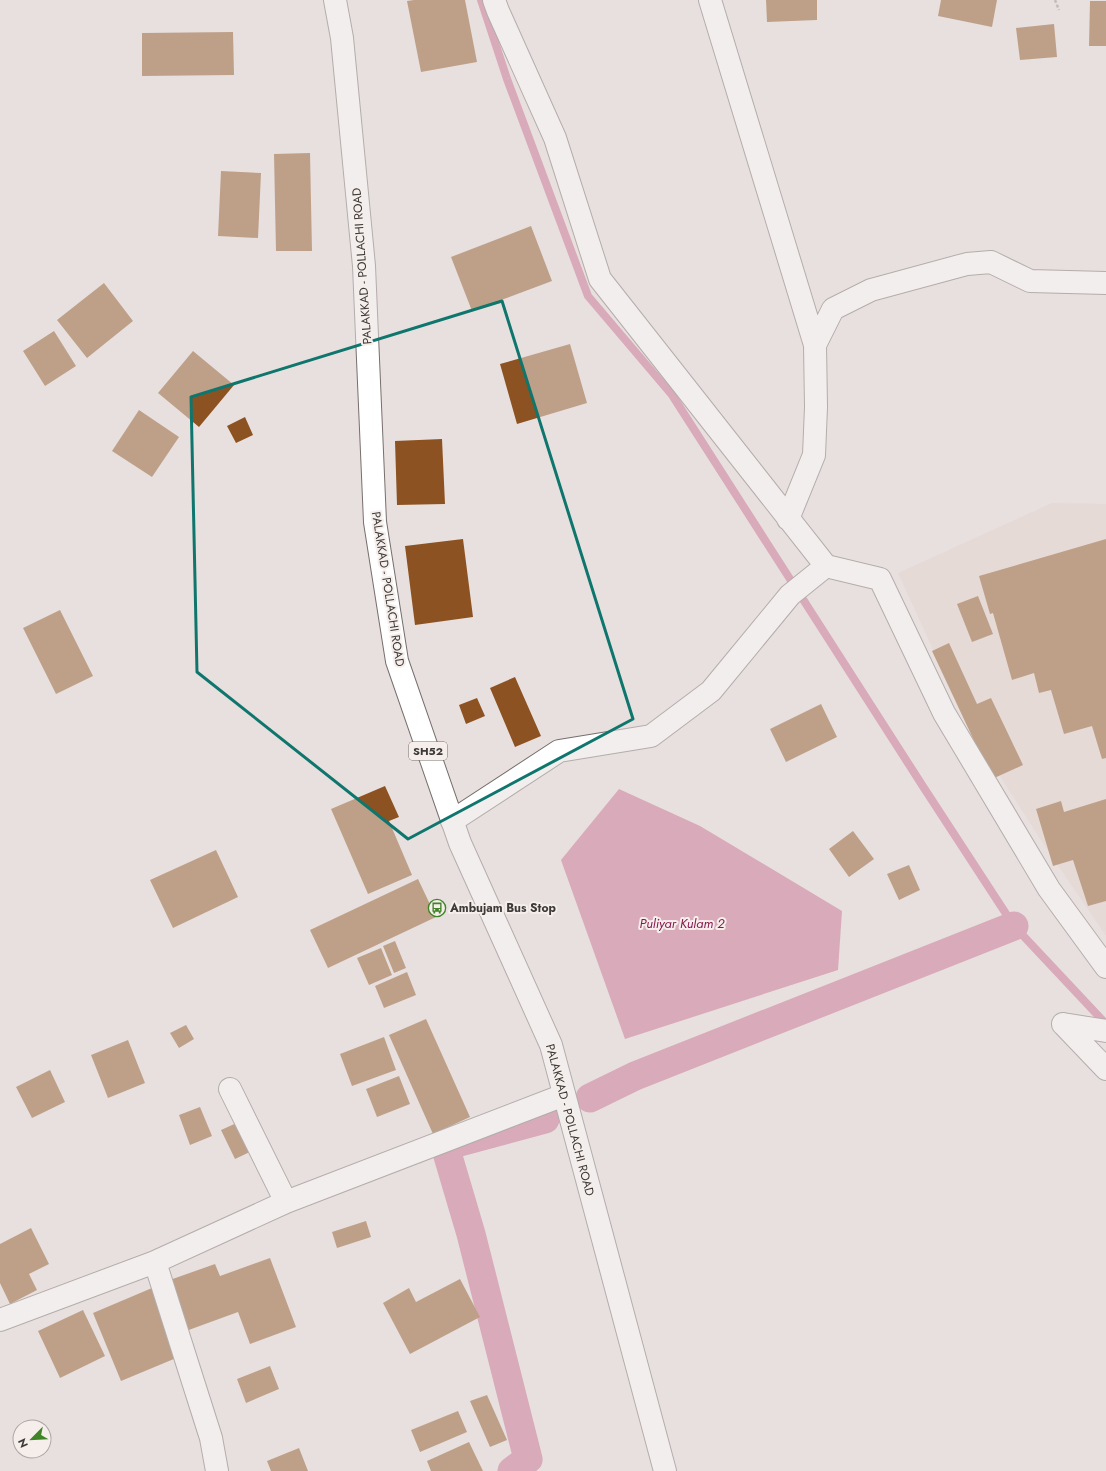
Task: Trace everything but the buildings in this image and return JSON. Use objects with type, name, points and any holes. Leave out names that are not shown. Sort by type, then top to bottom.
[{"type":"street","name":"PALAKKAD - POLLACHI ROAD","points":[[335,0],[342,38],[364,266],[375,522],[397,661],[460,843],[551,1045],[665,1471]]},
{"type":"street","points":[[494,0],[555,138],[600,279],[826,566],[880,579],[944,713],[1049,889],[1106,967]]},
{"type":"street","points":[[710,0],[815,345],[816,408],[814,455],[788,519]]},
{"type":"street","points":[[815,345],[833,308],[871,290],[967,264],[991,262],[1030,280],[1106,283]]},
{"type":"street","points":[[452,821],[559,751],[651,736],[711,691],[790,595],[826,566]]},
{"type":"street","points":[[1106,1031],[1063,1024],[1106,1069]]},
{"type":"street","points":[[230,1089],[286,1202]]},
{"type":"street","points":[[0,1320],[155,1262],[286,1202],[564,1095]]},
{"type":"street","points":[[155,1262],[211,1438],[217,1471]]},
{"type":"path","points":[[1055,0],[1059,10]]},
{"type":"highlighted area","points":[[502,301],[633,719],[408,839],[197,672],[191,397]]},
{"type":"shaded area","points":[[1052,503],[1106,504],[1106,936],[1044,845],[968,726],[898,573]]},
{"type":"water","name":"Puliyar Kulam 2","points":[[619,789],[700,826],[842,911],[838,970],[625,1039],[561,860]]},
{"type":"waterway","points":[[481,0],[507,79],[588,296],[672,395],[1014,926],[1106,1024]]},
{"type":"waterway","points":[[590,1098],[635,1076],[1014,926]]},
{"type":"waterway","points":[[512,1471],[528,1459],[471,1234],[445,1146],[545,1119]]},
{"type":"place","name":"Ambujam Bus Stop","points":[[437,908]]}]
